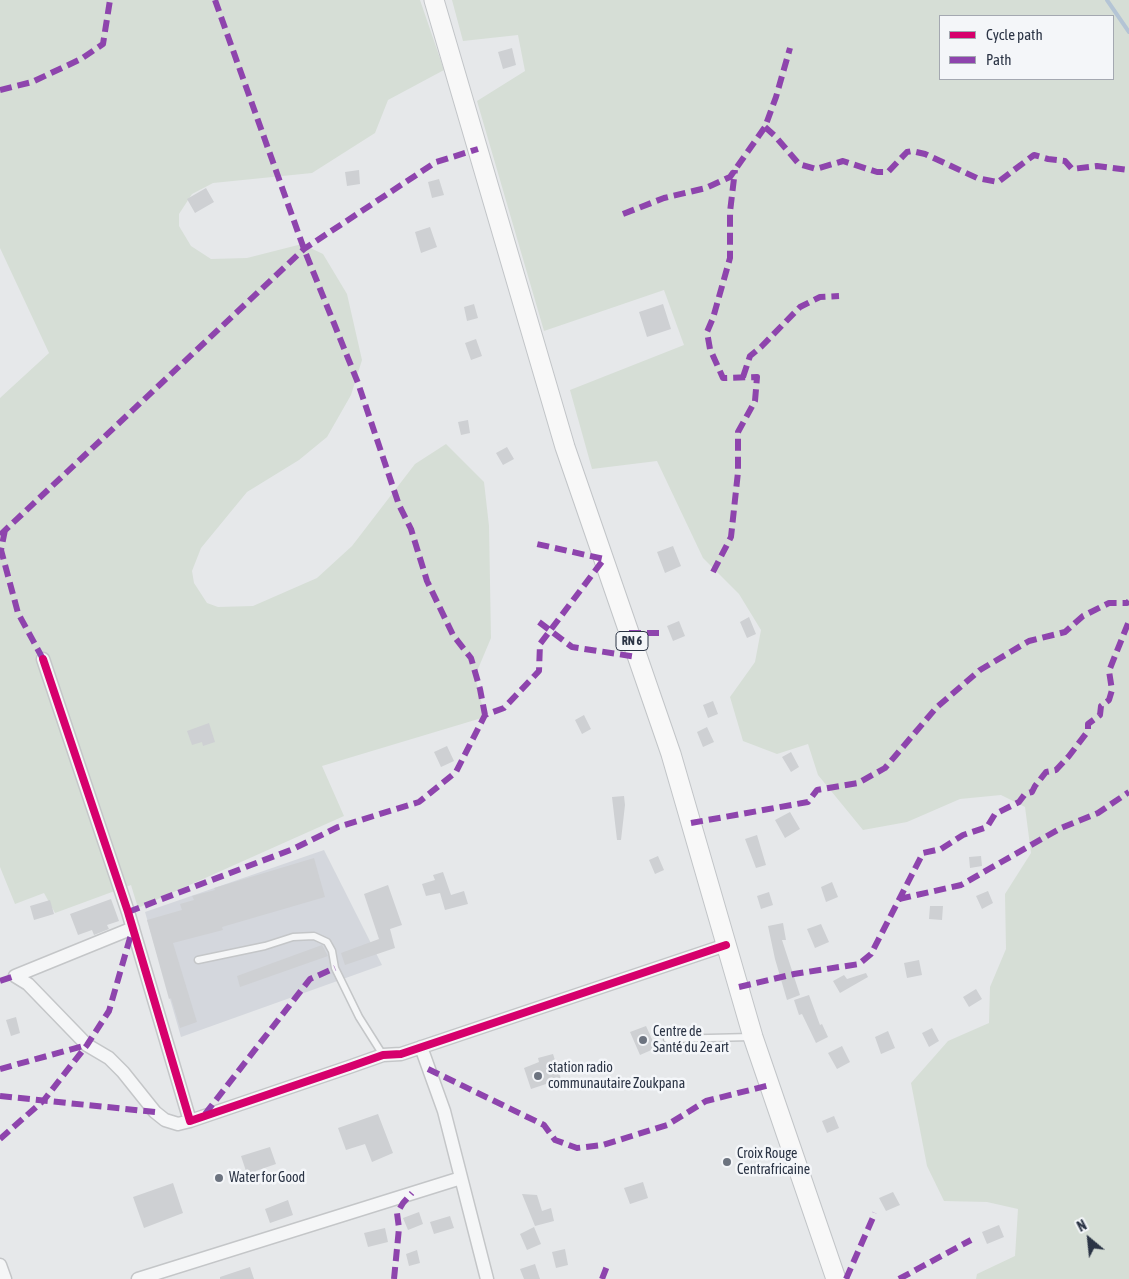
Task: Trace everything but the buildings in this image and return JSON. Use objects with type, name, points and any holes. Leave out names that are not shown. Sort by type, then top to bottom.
[{"type":"main road","name":"RN 6","points":[[434,0],[566,447],[671,754],[753,1037],[836,1279]]},
{"type":"street","points":[[43,659],[133,928],[190,1121]]},
{"type":"street","points":[[133,928],[15,976],[28,984],[87,1045],[110,1058],[155,1112],[165,1120],[178,1124],[383,1055],[401,1054],[726,945]]},
{"type":"street","points":[[422,1047],[444,1111],[487,1279]]},
{"type":"street","points":[[138,1279],[461,1178]]},
{"type":"street","points":[[0,1265],[5,1279]]},
{"type":"lane","points":[[198,960],[265,946],[292,937],[314,936],[327,942],[332,951],[335,968],[359,1017],[383,1055]]},
{"type":"lane","points":[[668,1039],[753,1037]]},
{"type":"shaded area","points":[[0,0],[420,0],[444,70],[388,100],[375,133],[312,173],[213,183],[192,194],[179,214],[179,226],[191,246],[211,259],[247,258],[302,244],[323,254],[347,294],[362,360],[351,395],[327,437],[299,460],[247,492],[201,548],[192,571],[194,583],[207,603],[218,607],[253,606],[317,578],[352,546],[415,464],[446,444],[484,482],[489,526],[491,638],[475,676],[485,717],[322,766],[344,816],[138,908],[131,885],[55,913],[44,893],[15,904],[0,867],[0,398],[49,353],[0,248]]},
{"type":"shaded area","points":[[452,0],[1129,0],[1129,1279],[976,1279],[977,1274],[1015,1256],[1018,1209],[987,1202],[944,1201],[927,1166],[911,1083],[948,1041],[989,1023],[990,987],[1006,949],[1005,894],[1031,853],[1025,807],[1001,795],[960,799],[907,822],[863,830],[818,775],[808,744],[777,754],[743,741],[730,697],[755,662],[761,630],[739,594],[703,558],[657,461],[592,469],[570,390],[684,345],[664,290],[544,331],[477,101],[525,71],[518,35],[463,41]]},
{"type":"shaded area","points":[[324,850],[382,965],[181,1037],[145,912]]},
{"type":"waterway","points":[[1107,0],[1129,32]]},
{"type":"marked path","points":[[0,90],[32,82],[81,59],[103,44],[110,0]]},
{"type":"marked path","points":[[215,0],[304,249],[358,383],[399,505],[411,529],[427,581],[453,635],[471,658],[485,715]]},
{"type":"marked path","points":[[623,214],[664,198],[706,188],[730,177],[765,127],[790,48]]},
{"type":"marked path","points":[[765,127],[799,164],[816,169],[843,161],[877,172],[888,172],[907,152],[912,151],[925,154],[977,178],[998,182],[1034,155],[1065,161],[1072,169],[1097,166],[1129,170]]},
{"type":"marked path","points":[[0,535],[304,249],[436,162],[478,149]]},
{"type":"marked path","points":[[713,572],[731,537],[738,472],[738,432],[755,401],[757,377],[723,378],[710,349],[707,332],[713,318],[730,258],[730,212],[735,170]]},
{"type":"marked path","points":[[743,377],[750,356],[800,307],[820,297],[839,296]]},
{"type":"marked path","points":[[5,530],[1,550],[18,613],[43,659]]},
{"type":"marked path","points":[[128,912],[293,849],[338,827],[419,802],[456,772],[485,715],[504,708],[539,671],[540,644],[604,559],[537,544]]},
{"type":"marked path","points":[[691,823],[808,802],[817,790],[858,783],[885,768],[936,708],[980,670],[1029,641],[1065,632],[1083,616],[1109,603],[1127,603],[1129,601]]},
{"type":"marked path","points":[[739,987],[794,974],[859,964],[871,954],[923,853],[941,849],[963,835],[987,827],[995,814],[1019,802],[1025,794],[1032,792],[1046,772],[1056,770],[1069,756],[1088,731],[1088,724],[1100,715],[1101,706],[1109,700],[1112,690],[1109,671],[1129,621]]},
{"type":"marked path","points":[[539,622],[572,647],[637,657]]},
{"type":"marked path","points":[[629,633],[660,633]]},
{"type":"marked path","points":[[899,899],[961,885],[1061,828],[1098,813],[1129,792]]},
{"type":"marked path","points":[[0,1139],[44,1100],[87,1045],[109,1011],[132,931]]},
{"type":"marked path","points":[[205,1114],[310,979],[335,968]]},
{"type":"marked path","points":[[0,981],[15,976]]},
{"type":"marked path","points":[[0,1069],[87,1045]]},
{"type":"marked path","points":[[428,1069],[544,1125],[555,1140],[577,1148],[603,1145],[667,1125],[706,1101],[770,1085]]},
{"type":"marked path","points":[[0,1096],[155,1112]]},
{"type":"marked path","points":[[394,1279],[399,1228],[397,1213],[412,1193]]},
{"type":"marked path","points":[[846,1279],[875,1213]]},
{"type":"marked path","points":[[899,1279],[971,1240]]},
{"type":"marked path","points":[[602,1279],[607,1266]]},
{"type":"cycle path","points":[[43,659],[128,912],[190,1121],[383,1055],[401,1054],[726,945]]},
{"type":"place","name":"Centre de Santé du 2e art","points":[[643,1040]]},
{"type":"place","name":"station radio communautaire Zoukpana","points":[[538,1076]]},
{"type":"place","name":"Croix Rouge Centrafricaine","points":[[727,1162]]},
{"type":"place","name":"Water for Good","points":[[219,1178]]}]
